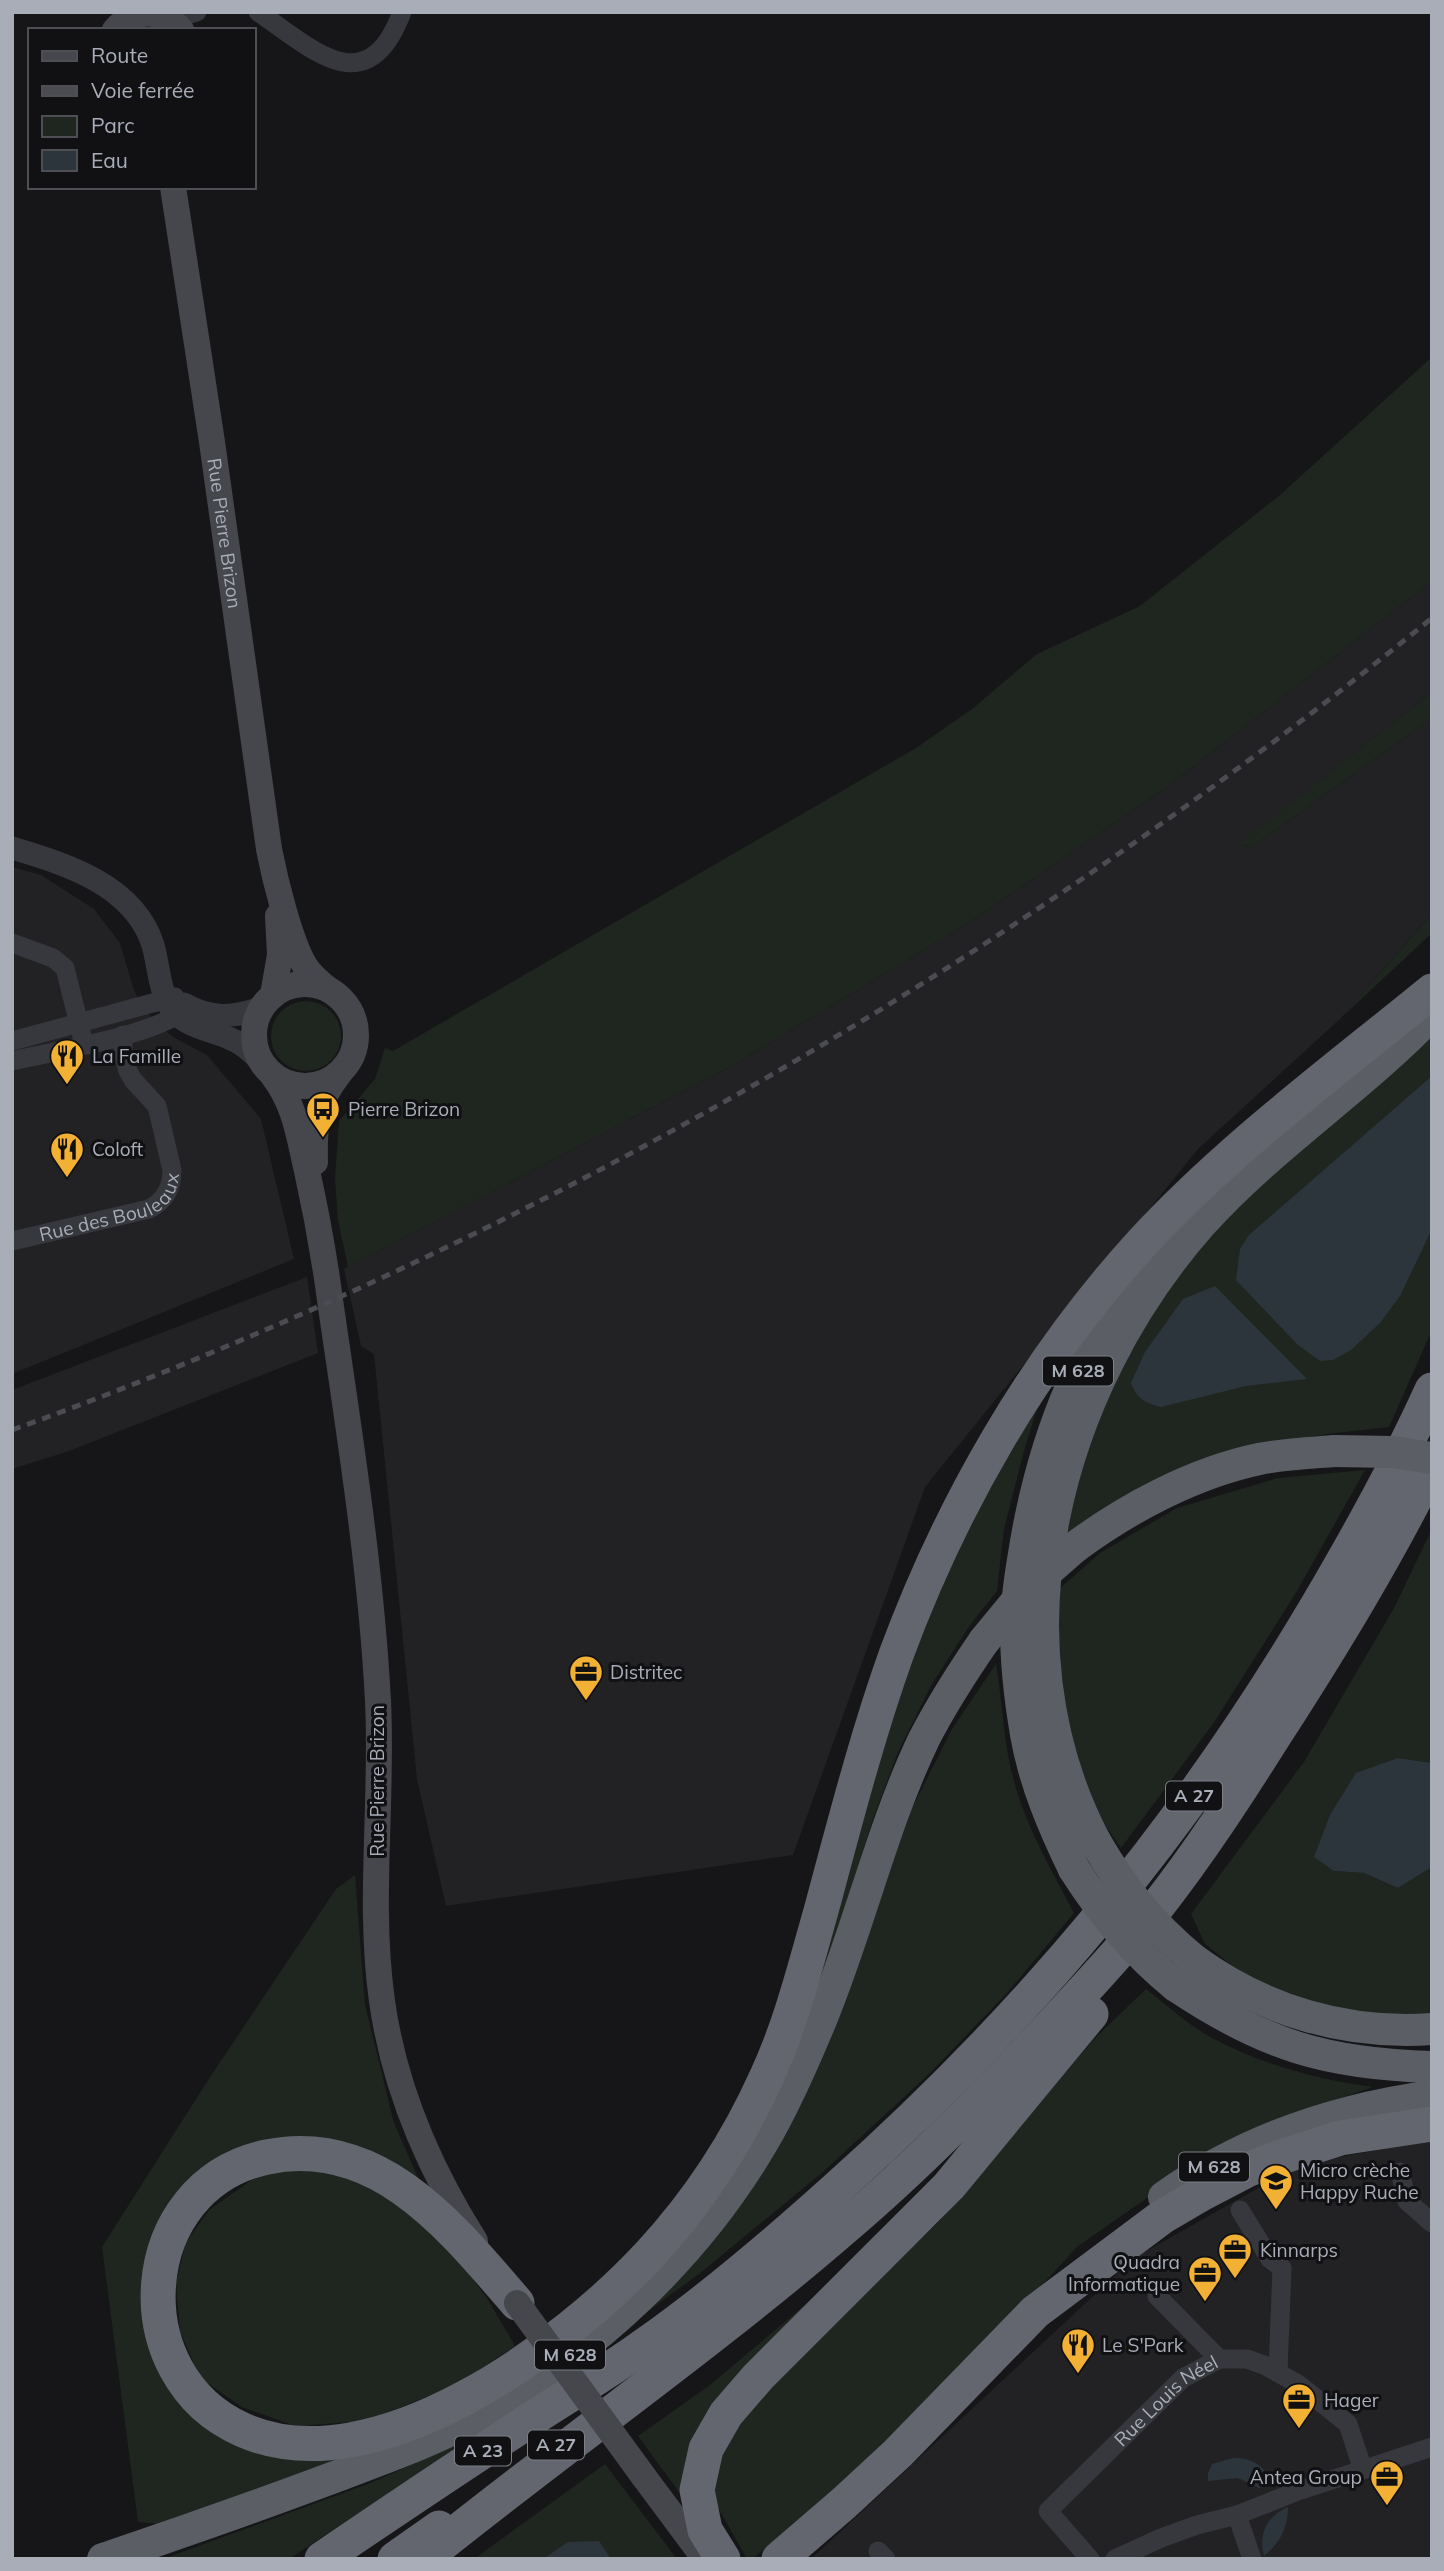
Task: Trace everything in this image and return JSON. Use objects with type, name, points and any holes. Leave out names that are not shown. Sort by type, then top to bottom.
[{"type":"highway","points":[[517,2303],[452,2230],[406,2190],[382,2175],[343,2158],[299,2152],[257,2159],[242,2165],[223,2174],[198,2195],[172,2232],[159,2270],[156,2291],[163,2337],[172,2361],[183,2383],[198,2399],[236,2427],[258,2436],[305,2444],[330,2443],[406,2424],[505,2374],[572,2327],[649,2255],[699,2193],[727,2151],[770,2071],[797,1996],[873,1723],[897,1654],[919,1597],[953,1524],[979,1472],[1006,1427],[1050,1358],[1142,1242],[1248,1142],[1432,990]]},
{"type":"highway","name":"M 628","points":[[1432,1002],[1240,1168],[1160,1247],[1105,1318],[1082,1361],[1048,1447],[1029,1521],[1016,1626],[1026,1736],[1054,1829],[1074,1869],[1100,1909],[1149,1964],[1239,1990],[1309,2018],[1379,2030],[1432,2029]]},
{"type":"highway","name":"M 628","points":[[1432,1014],[1389,1056],[1260,1166],[1203,1222],[1161,1274],[1124,1332],[1088,1407],[1059,1491],[1050,1532],[1042,1622],[1046,1688],[1058,1748],[1078,1806],[1119,1883],[1170,1940],[1185,1973],[1215,2011],[1302,2050],[1351,2061],[1432,2067]]},
{"type":"highway","name":"A 27","points":[[351,2559],[624,2365],[748,2266],[903,2129],[1008,2024],[1095,1925],[1198,1790],[1265,1691],[1352,1547],[1410,1438],[1432,1390]]},
{"type":"highway","name":"M 628","points":[[103,2559],[382,2459],[471,2420],[542,2376],[582,2347],[654,2283],[709,2220],[745,2171],[786,2100],[824,2014],[902,1792],[923,1742],[958,1678],[984,1641],[1018,1598],[1049,1567],[1122,1515],[1201,1478],[1257,1460],[1335,1451],[1393,1452],[1432,1458]]},
{"type":"highway","name":"A 27","points":[[396,2559],[716,2332],[836,2235],[907,2172],[989,2091],[1132,1937],[1210,1834],[1326,1656],[1373,1578],[1432,1465]]},
{"type":"highway","points":[[711,2555],[697,2490],[706,2449],[726,2414],[758,2376],[949,2186],[1172,1912],[1223,1842],[1299,1726],[1347,1641],[1373,1578]]},
{"type":"highway","name":"M 628","points":[[779,2559],[898,2453],[1086,2261],[1177,2188],[1281,2134],[1366,2107],[1432,2096]]},
{"type":"highway","name":"M 628","points":[[1035,2312],[1162,2217],[1249,2169],[1340,2138],[1432,2123]]},
{"type":"highway","name":"A 23","points":[[423,2559],[716,2332]]},
{"type":"highway","name":"A 23","points":[[322,2559],[646,2345]]},
{"type":"highway","points":[[799,2559],[832,2529],[898,2453]]},
{"type":"highway","name":"M 628","points":[[116,2559],[164,2538]]},
{"type":"main road","points":[[118,24],[140,14],[168,19]]},
{"type":"main road","name":"Rue Pierre Brizon","points":[[173,189],[212,442],[264,823],[276,879],[305,966],[329,990]]},
{"type":"main road","name":"Rue Pierre Brizon","points":[[267,1002],[279,955],[276,879]]},
{"type":"main road","points":[[303,984],[329,990],[345,1003],[352,1015],[356,1042],[352,1056],[340,1073],[323,1083],[304,1087],[291,1085],[267,1069],[255,1048],[254,1032],[267,1002],[290,986],[303,984]]},
{"type":"main road","name":"Rue Pierre Brizon","points":[[267,1069],[285,1091],[293,1111],[320,1230]]},
{"type":"main road","name":"Rue Pierre Brizon","points":[[340,1073],[324,1093],[316,1117],[314,1150],[320,1230],[370,1597],[378,1705],[377,1926],[382,2001],[388,2036],[404,2094],[431,2161],[465,2225],[517,2303],[644,2477],[711,2555]]},
{"type":"street","points":[[168,19],[197,12]]},
{"type":"street","points":[[196,28],[205,12]]},
{"type":"street","points":[[258,12],[325,57],[349,63],[365,61],[384,48],[402,12]]},
{"type":"street","points":[[12,848],[53,860],[83,873],[126,903],[144,924],[159,971],[177,1005],[196,1026],[237,1042],[267,1069]]},
{"type":"street","points":[[12,943],[52,958],[65,968],[84,1044]]},
{"type":"street","points":[[12,1041],[79,1024],[177,1005],[228,1017],[267,1002]]},
{"type":"street","points":[[12,1061],[165,1023],[177,1005]]},
{"type":"street","name":"Rue des Bouleaux","points":[[12,1241],[149,1209],[167,1194],[172,1170],[157,1106],[132,1080],[123,1052],[123,1035]]},
{"type":"street","points":[[1400,2172],[1407,2201],[1432,2223]]},
{"type":"street","points":[[1240,2210],[1270,2259],[1282,2269],[1278,2371]]},
{"type":"street","points":[[1157,2296],[1219,2359]]},
{"type":"street","name":"Rue Louis Néel","points":[[1090,2559],[1048,2511],[1182,2378],[1219,2359],[1247,2359],[1278,2371],[1348,2424],[1363,2470]]},
{"type":"street","points":[[1115,2559],[1197,2525],[1237,2515],[1432,2447]]},
{"type":"street","points":[[1237,2515],[1252,2559]]},
{"type":"shaded area","points":[[1432,581],[1432,692],[1240,844],[1252,847],[1432,718],[1432,913],[1341,1018],[1198,1149],[925,1487],[793,1855],[446,1906],[417,1779],[374,1354],[361,1346],[344,1269],[728,1068],[967,924],[1167,787]]},
{"type":"shaded area","points":[[12,867],[41,875],[94,909],[120,943],[140,1003],[158,1025],[175,1038],[207,1055],[261,1119],[294,1259],[12,1374]]},
{"type":"shaded area","points":[[307,1277],[318,1353],[69,1451],[12,1469],[12,1390]]},
{"type":"shaded area","points":[[1432,2140],[1432,2559],[811,2559],[1134,2258],[1301,2164]]},
{"type":"green space","points":[[1432,357],[1432,581],[1167,787],[967,924],[728,1068],[348,1267],[338,1220],[335,1179],[339,1121],[375,1079],[385,1048],[393,1051],[916,748],[972,709],[1037,654],[1140,606],[1280,495]]},
{"type":"green space","points":[[1432,692],[1432,718],[1252,847],[1239,844]]},
{"type":"green space","points":[[1432,913],[1432,933],[1341,1018],[1428,918]]},
{"type":"green space","points":[[306,1001],[325,1007],[335,1017],[341,1036],[335,1055],[325,1065],[306,1071],[287,1065],[277,1055],[271,1036],[277,1017],[287,1007]]},
{"type":"green space","points":[[1432,1036],[1432,1330],[1389,1427],[1327,1434],[1243,1449],[1064,1538],[1098,1411],[1173,1277],[1227,1214]]},
{"type":"green space","points":[[1041,1396],[1004,1529],[997,1591],[970,1625],[932,1684],[898,1752],[804,2022],[875,1772],[916,1649],[973,1512]]},
{"type":"green space","points":[[1365,1470],[1297,1591],[1215,1721],[1121,1848],[1095,1811],[1073,1749],[1061,1692],[1059,1589],[1100,1553],[1177,1508],[1278,1478]]},
{"type":"green space","points":[[1432,1529],[1432,1763],[1398,1758],[1334,1871],[1364,1873],[1398,1888],[1432,1867],[1432,2021],[1320,2010],[1249,1979],[1205,1944],[1191,1914],[1304,1762],[1394,1608]]},
{"type":"green space","points":[[996,1664],[1010,1767],[1019,1798],[1040,1848],[1074,1913],[1008,1992],[930,2073],[823,2172],[699,2274],[629,2325],[893,1858],[914,1804],[952,1729]]},
{"type":"green space","points":[[355,1875],[365,2005],[394,2123],[423,2189],[390,2164],[336,2140],[276,2140],[218,2160],[142,2283],[196,2418],[247,2449],[301,2458],[343,2457],[159,2524],[138,2522],[102,2247],[210,2077],[336,1889]]},
{"type":"green space","points":[[1146,1989],[1212,2038],[1250,2056],[1290,2070],[1373,2087],[1305,2110],[1194,2165],[1077,2247],[969,2364],[851,2479],[752,2559],[747,2559],[705,2484],[723,2437],[823,2327],[938,2223],[1094,2039]]},
{"type":"green space","points":[[308,2166],[357,2177],[403,2206],[447,2245],[487,2298],[515,2346],[456,2385],[366,2421],[295,2426],[242,2407],[200,2378],[180,2331],[176,2283],[186,2242],[209,2210],[259,2175]]},
{"type":"green space","points":[[819,2293],[757,2361],[685,2500],[638,2436],[710,2385]]},
{"type":"green space","points":[[470,2439],[289,2559],[163,2559],[368,2484]]},
{"type":"green space","points":[[605,2464],[677,2559],[474,2559]]},
{"type":"water","points":[[1432,1076],[1432,1229],[1400,1296],[1380,1323],[1351,1350],[1333,1360],[1320,1361],[1298,1345],[1236,1280],[1240,1249],[1249,1235]]},
{"type":"water","points":[[1215,1286],[1307,1379],[1246,1386],[1161,1407],[1146,1402],[1139,1397],[1131,1383],[1145,1352],[1183,1299]]},
{"type":"water","points":[[1398,1758],[1432,1763],[1432,1867],[1398,1888],[1364,1873],[1334,1871],[1314,1857],[1330,1815],[1356,1773]]},
{"type":"water","points":[[1233,2458],[1251,2461],[1263,2468],[1266,2472],[1265,2486],[1259,2488],[1238,2478],[1208,2481],[1212,2464]]},
{"type":"water","points":[[1288,2507],[1282,2534],[1264,2556],[1263,2533],[1275,2515]]},
{"type":"water","points":[[599,2541],[611,2559],[543,2559],[568,2542]]},
{"type":"railway","points":[[12,1430],[204,1356],[392,1273],[576,1182],[756,1084],[932,977],[1103,864],[1270,744],[1432,618]]},
{"type":"place","name":"La Famille","points":[[67,1086]]},
{"type":"place","name":"Pierre Brizon","points":[[323,1139]]},
{"type":"place","name":"Coloft","points":[[67,1179]]},
{"type":"place","name":"Distritec","points":[[586,1702]]},
{"type":"place","name":"Micro crèche Happy Ruche","points":[[1276,2211]]},
{"type":"place","name":"Kinnarps","points":[[1235,2280]]},
{"type":"place","name":"Quadra Informatique","points":[[1205,2303]]},
{"type":"place","name":"Le S'Park","points":[[1078,2375]]},
{"type":"place","name":"Hager","points":[[1299,2430]]},
{"type":"place","name":"Antea Group","points":[[1387,2507]]}]
